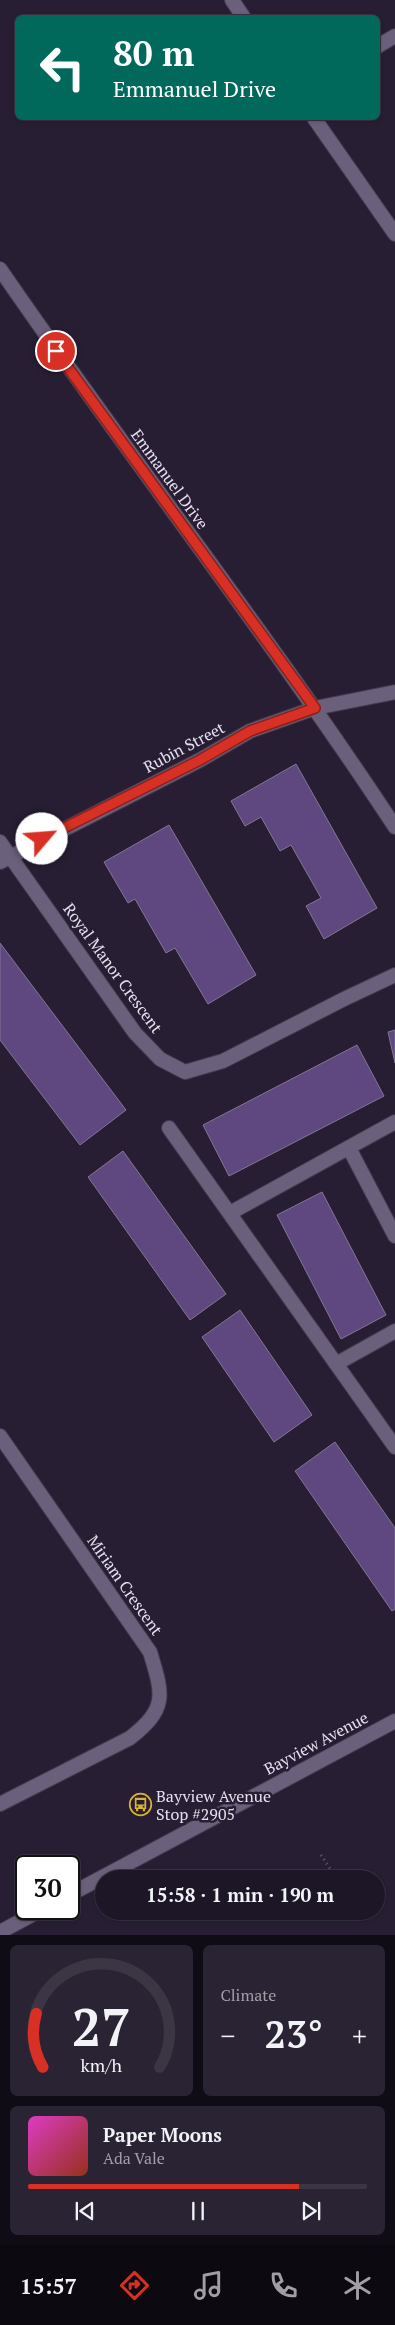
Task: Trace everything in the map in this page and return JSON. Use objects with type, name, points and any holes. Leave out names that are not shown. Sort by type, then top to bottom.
[{"type":"street","points":[[232,0],[242,15]]},
{"type":"street","points":[[380,45],[395,36]]},
{"type":"street","points":[[315,120],[395,234]]},
{"type":"street","name":"Emmanuel Drive","points":[[0,269],[62,359],[315,708]]},
{"type":"street","name":"Rubin Street","points":[[5,859],[200,760],[250,731],[315,708],[395,692]]},
{"type":"street","points":[[315,708],[395,827]]},
{"type":"street","name":"Royal Manor Crescent","points":[[0,842],[5,859],[135,1033],[160,1059],[185,1072],[223,1061],[395,975]]},
{"type":"street","points":[[230,1213],[395,1122]]},
{"type":"street","points":[[169,1128],[395,1447]]},
{"type":"street","points":[[349,1148],[395,1236]]},
{"type":"street","points":[[336,1364],[395,1331]]},
{"type":"street","name":"Miriam Crescent","points":[[0,1436],[150,1652],[159,1682],[159,1708],[147,1724],[130,1738],[0,1804]]},
{"type":"street","name":"Bayview Avenue","points":[[80,1889],[395,1721]]},
{"type":"street","points":[[0,1932],[22,1920]]},
{"type":"path","points":[[321,1856],[331,1870]]},
{"type":"building","points":[[296,764],[377,908],[324,939],[306,906],[321,898],[291,845],[280,851],[261,817],[245,826],[231,801]]},
{"type":"building","points":[[169,825],[256,975],[208,1004],[175,948],[166,953],[135,899],[128,903],[104,862]]},
{"type":"building","points":[[0,943],[126,1110],[80,1145],[0,1040]]},
{"type":"building","points":[[395,1030],[395,1063],[388,1032]]},
{"type":"building","points":[[357,1045],[384,1096],[229,1176],[203,1125]]},
{"type":"building","points":[[123,1151],[226,1294],[190,1320],[88,1177]]},
{"type":"building","points":[[322,1192],[386,1315],[341,1339],[277,1215]]},
{"type":"building","points":[[240,1310],[312,1415],[274,1442],[202,1337]]},
{"type":"building","points":[[335,1442],[395,1528],[395,1609],[392,1611],[295,1471]]},
{"type":"place","name":"Bayview Avenue Stop #2905","points":[[140,1805]]},
{"type":"route","points":[[42,839],[160,781],[250,731],[315,708],[56,351]]}]
